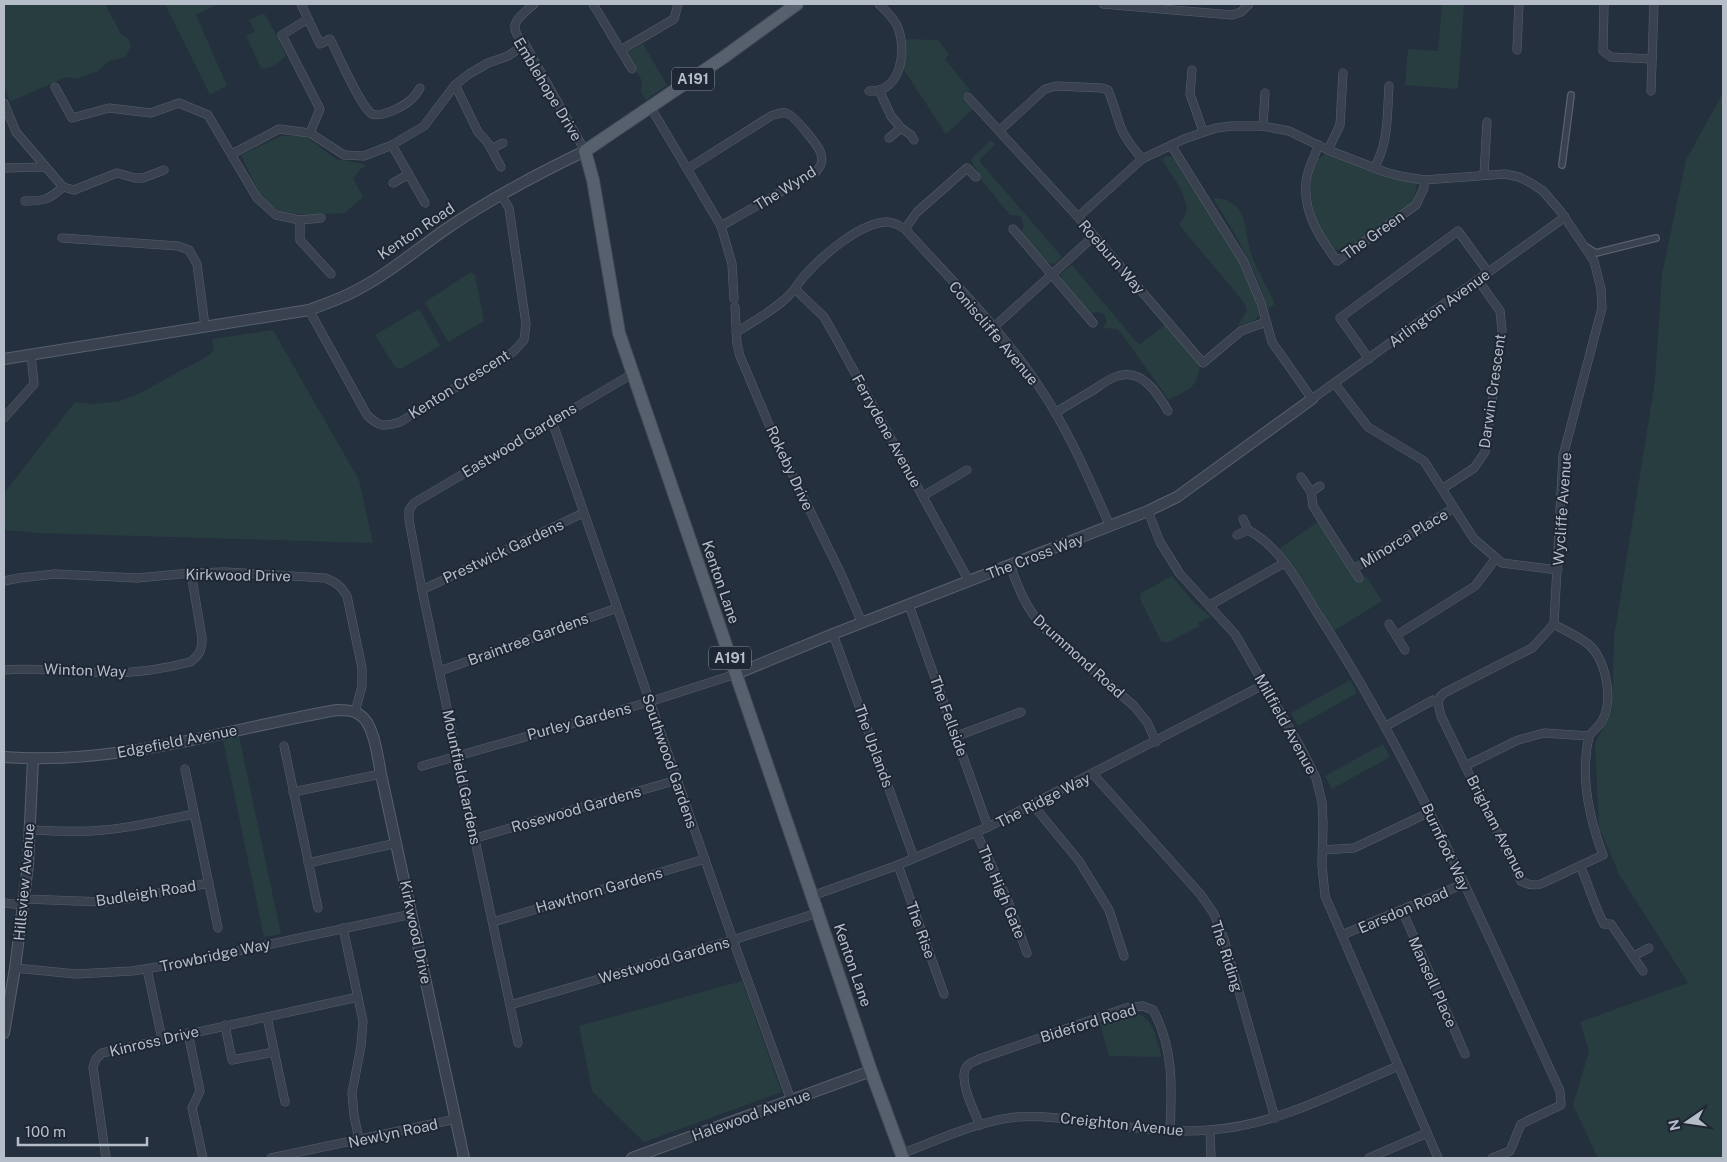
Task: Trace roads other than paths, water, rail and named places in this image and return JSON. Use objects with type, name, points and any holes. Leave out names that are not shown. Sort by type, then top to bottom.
[{"type":"main road","name":"Kenton Road","points":[[585,151],[724,58],[798,4]]},
{"type":"main road","name":"Kenton Lane","points":[[585,151],[593,180],[619,333],[871,1071],[902,1156]]},
{"type":"street","points":[[301,4],[320,44],[330,39],[363,103],[372,114],[376,115],[407,104],[420,88]]},
{"type":"street","name":"Emblehope Drive","points":[[534,4],[518,18],[514,26],[514,32],[525,44],[585,151]]},
{"type":"street","points":[[593,4],[632,69]]},
{"type":"street","points":[[621,50],[674,19],[678,4]]},
{"type":"street","points":[[869,91],[879,90],[893,81],[901,61],[899,29],[879,4]]},
{"type":"street","points":[[1103,4],[1232,15],[1241,12],[1249,4]]},
{"type":"street","points":[[1517,50],[1519,4]]},
{"type":"street","points":[[1604,4],[1603,50],[1611,57],[1652,59]]},
{"type":"street","points":[[1651,91],[1655,83],[1652,59],[1655,4],[1662,4]]},
{"type":"street","points":[[308,19],[282,35],[320,109],[310,133]]},
{"type":"street","points":[[232,154],[280,129],[310,133],[344,155],[364,156],[392,145],[424,126],[455,85],[469,74],[488,63],[508,56],[525,44]]},
{"type":"street","points":[[1192,70],[1190,94],[1203,131]]},
{"type":"street","points":[[1328,150],[1340,125],[1343,73]]},
{"type":"street","points":[[455,85],[478,132],[491,149],[501,167]]},
{"type":"street","points":[[999,132],[1045,90],[1056,86],[1102,88],[1108,90],[1120,127],[1142,159]]},
{"type":"street","points":[[1374,168],[1379,159],[1385,138],[1389,86]]},
{"type":"street","points":[[55,88],[72,118],[109,108],[151,113],[179,103],[208,115],[257,198],[276,215],[300,220],[322,218]]},
{"type":"street","points":[[879,90],[891,116],[900,128],[911,135],[914,140]]},
{"type":"street","points":[[1263,126],[1265,94]]},
{"type":"street","points":[[1562,165],[1571,95]]},
{"type":"street","name":"Roeburn Way","points":[[968,97],[1078,217],[1203,362],[1241,331],[1266,322]]},
{"type":"street","points":[[4,103],[7,123],[62,187],[69,190],[74,190],[118,173],[135,178],[143,178],[164,170]]},
{"type":"street","name":"Rokeby Drive","points":[[651,108],[721,226],[732,264],[736,332],[740,356],[771,430],[841,574],[862,623]]},
{"type":"street","name":"The Wynd","points":[[687,169],[779,112],[788,113],[794,118],[819,148],[822,156],[822,165],[816,172],[721,226]]},
{"type":"street","points":[[1484,175],[1488,122]]},
{"type":"street","name":"Wycliffe Avenue","points":[[1078,217],[1142,159],[1203,131],[1232,126],[1263,126],[1289,131],[1328,150],[1400,176],[1424,180],[1505,174],[1519,177],[1543,191],[1565,217],[1594,262],[1601,289],[1602,308],[1563,456],[1554,624]]},
{"type":"street","points":[[889,138],[900,128]]},
{"type":"street","points":[[491,149],[503,143]]},
{"type":"street","points":[[392,145],[425,203]]},
{"type":"street","name":"The Green","points":[[1319,145],[1306,182],[1307,201],[1311,218],[1320,238],[1337,261],[1416,205],[1424,188],[1424,180]]},
{"type":"street","points":[[1170,146],[1244,262],[1261,303],[1272,342],[1312,399]]},
{"type":"street","name":"Kenton Road","points":[[4,359],[309,310],[356,291],[399,264],[447,229],[502,195],[585,151]]},
{"type":"street","points":[[4,168],[45,167]]},
{"type":"street","points":[[736,332],[767,314],[785,299],[804,276],[832,248],[876,223],[888,222],[897,224],[905,229],[917,212],[967,168],[976,178]]},
{"type":"street","points":[[393,183],[408,174]]},
{"type":"street","points":[[25,201],[48,200],[62,187]]},
{"type":"street","name":"Kenton Crescent","points":[[309,310],[367,415],[375,423],[387,426],[400,422],[513,352],[524,340],[526,324],[508,208],[502,195]]},
{"type":"street","name":"Arlington Avenue","points":[[1312,399],[1565,217]]},
{"type":"street","points":[[300,220],[300,240],[331,274]]},
{"type":"street","name":"Coniscliffe Avenue","points":[[905,229],[994,327],[1030,373],[1055,413],[1083,466],[1110,526]]},
{"type":"street","points":[[1013,229],[1093,323]]},
{"type":"street","points":[[1369,359],[1340,318],[1458,231],[1488,272]]},
{"type":"street","points":[[994,327],[1094,236]]},
{"type":"street","points":[[62,238],[184,247],[189,250],[197,264],[205,326]]},
{"type":"street","points":[[1584,245],[1596,253],[1656,238]]},
{"type":"street","name":"Darwin Crescent","points":[[1442,489],[1474,468],[1485,452],[1502,330],[1500,311],[1478,280]]},
{"type":"street","name":"Ferrydene Avenue","points":[[795,289],[824,317],[969,581]]},
{"type":"street","points":[[4,418],[34,384],[31,354]]},
{"type":"street","name":"Eastwood Gardens","points":[[409,510],[414,503],[632,374]]},
{"type":"street","points":[[1055,413],[1110,379],[1120,375],[1136,377],[1149,383],[1168,411]]},
{"type":"street","points":[[1335,384],[1368,428],[1424,461],[1474,539],[1496,558],[1502,563],[1558,570]]},
{"type":"street","name":"The Cross Way","points":[[736,674],[833,634],[1148,511],[1177,497],[1312,399]]},
{"type":"street","name":"Southwood Gardens","points":[[552,421],[649,702],[791,1100]]},
{"type":"street","points":[[923,496],[967,470]]},
{"type":"street","name":"Minorca Place","points":[[1301,477],[1311,492],[1313,506],[1359,578]]},
{"type":"street","points":[[1311,492],[1320,486]]},
{"type":"street","name":"Minorca Place","points":[[1353,569],[1454,508]]},
{"type":"street","name":"Mountfield Gardens","points":[[409,510],[409,520],[422,590],[476,838],[518,1044]]},
{"type":"street","name":"Millfield Avenue","points":[[1148,511],[1160,542],[1180,574],[1235,634],[1302,750],[1316,778],[1322,802],[1324,824],[1322,850],[1323,888],[1438,1158]]},
{"type":"street","name":"Prestwick Gardens","points":[[422,590],[584,513]]},
{"type":"street","points":[[1236,535],[1248,530],[1243,519]]},
{"type":"street","name":"Burnfoot Way","points":[[1248,530],[1258,535],[1275,550],[1284,562],[1349,662],[1386,726],[1430,812],[1560,1091],[1561,1105],[1521,1124],[1510,1151],[1492,1158]]},
{"type":"street","points":[[1397,635],[1475,586],[1496,558]]},
{"type":"street","points":[[1210,605],[1284,562]]},
{"type":"street","name":"Drummond Road","points":[[1010,565],[1032,616],[1134,706],[1147,722],[1156,742]]},
{"type":"street","name":"Kirkwood Drive","points":[[4,581],[55,574],[137,578],[225,572],[325,578],[334,581],[342,587],[346,596],[362,668],[362,686],[352,711],[361,715],[368,723],[381,774],[464,1158]]},
{"type":"street","name":"Winton Way","points":[[4,670],[40,668],[106,673],[130,672],[190,662],[196,658],[202,648],[191,573]]},
{"type":"street","name":"The Fellside","points":[[909,605],[988,827]]},
{"type":"street","name":"Braintree Gardens","points":[[440,671],[617,608]]},
{"type":"street","points":[[1389,624],[1405,650]]},
{"type":"street","points":[[1386,726],[1433,700],[1438,703],[1444,693],[1532,648],[1554,624],[1589,645],[1602,664],[1608,686],[1602,720],[1589,736],[1544,733],[1518,740],[1465,766]]},
{"type":"street","name":"The Uplands","points":[[833,634],[914,858]]},
{"type":"street","name":"Purley Gardens","points":[[422,766],[649,702],[736,674]]},
{"type":"street","name":"The Ridge Way","points":[[812,896],[898,865],[988,827],[1156,742],[1264,684]]},
{"type":"street","name":"Brigham Avenue","points":[[1438,703],[1441,716],[1520,881],[1527,885],[1534,886],[1604,855],[1594,832],[1586,788],[1585,754],[1589,736]]},
{"type":"street","name":"Edgefield Avenue","points":[[4,757],[33,760],[83,758],[137,750],[337,710],[352,711]]},
{"type":"street","points":[[957,736],[1021,712]]},
{"type":"street","points":[[284,746],[318,908]]},
{"type":"street","name":"Hillsview Avenue","points":[[4,1033],[15,968],[23,902],[30,830],[33,760]]},
{"type":"street","points":[[185,769],[218,928]]},
{"type":"street","points":[[293,792],[381,774]]},
{"type":"street","name":"The Riding","points":[[1093,774],[1201,895],[1214,914],[1224,939],[1275,1118]]},
{"type":"street","name":"Rosewood Gardens","points":[[476,838],[677,780]]},
{"type":"street","points":[[1033,805],[1079,861],[1109,910],[1124,956]]},
{"type":"street","points":[[1322,850],[1354,848],[1430,812]]},
{"type":"street","points":[[30,830],[84,831],[108,829],[194,814]]},
{"type":"street","name":"The High Gate","points":[[976,832],[1008,901],[1027,953]]},
{"type":"street","points":[[308,862],[397,843]]},
{"type":"street","name":"Hawthorn Gardens","points":[[493,922],[705,859]]},
{"type":"street","name":"The Rise","points":[[898,865],[944,994]]},
{"type":"street","points":[[1580,866],[1592,891],[1597,910],[1604,924],[1611,924],[1643,970]]},
{"type":"street","name":"Budleigh Road","points":[[4,903],[105,902],[209,884]]},
{"type":"street","name":"Earsdon Road","points":[[1342,935],[1463,884]]},
{"type":"street","name":"Mansell Place","points":[[1402,910],[1465,1054]]},
{"type":"street","name":"Westwood Gardens","points":[[510,1005],[733,940],[818,912]]},
{"type":"street","name":"Trowbridge Way","points":[[15,968],[76,974],[132,972],[412,914]]},
{"type":"street","points":[[343,928],[363,1021],[363,1032],[352,1093],[359,1140]]},
{"type":"street","points":[[1634,956],[1649,948]]},
{"type":"street","points":[[147,969],[162,1039]]},
{"type":"street","name":"Kinross Drive","points":[[106,1158],[93,1067],[96,1059],[102,1053],[358,997]]},
{"type":"street","name":"Bideford Road","points":[[980,1125],[965,1086],[963,1073],[968,1065],[979,1059],[1126,1008],[1143,1006],[1153,1010],[1159,1022],[1169,1054],[1171,1077],[1170,1130]]},
{"type":"street","points":[[267,1017],[285,1102]]},
{"type":"street","points":[[225,1026],[232,1060],[274,1052]]},
{"type":"street","points":[[188,1033],[200,1091],[192,1108],[202,1158]]},
{"type":"street","name":"Creighton Avenue","points":[[902,1156],[998,1119],[1039,1116],[1130,1127],[1210,1130],[1275,1118],[1398,1066]]},
{"type":"street","name":"Halewood Avenue","points":[[632,1158],[655,1154],[791,1100],[871,1071]]},
{"type":"street","name":"Newlyn Road","points":[[271,1158],[456,1119]]},
{"type":"street","points":[[1210,1130],[1211,1158]]},
{"type":"street","points":[[1369,1158],[1427,1133]]}]
